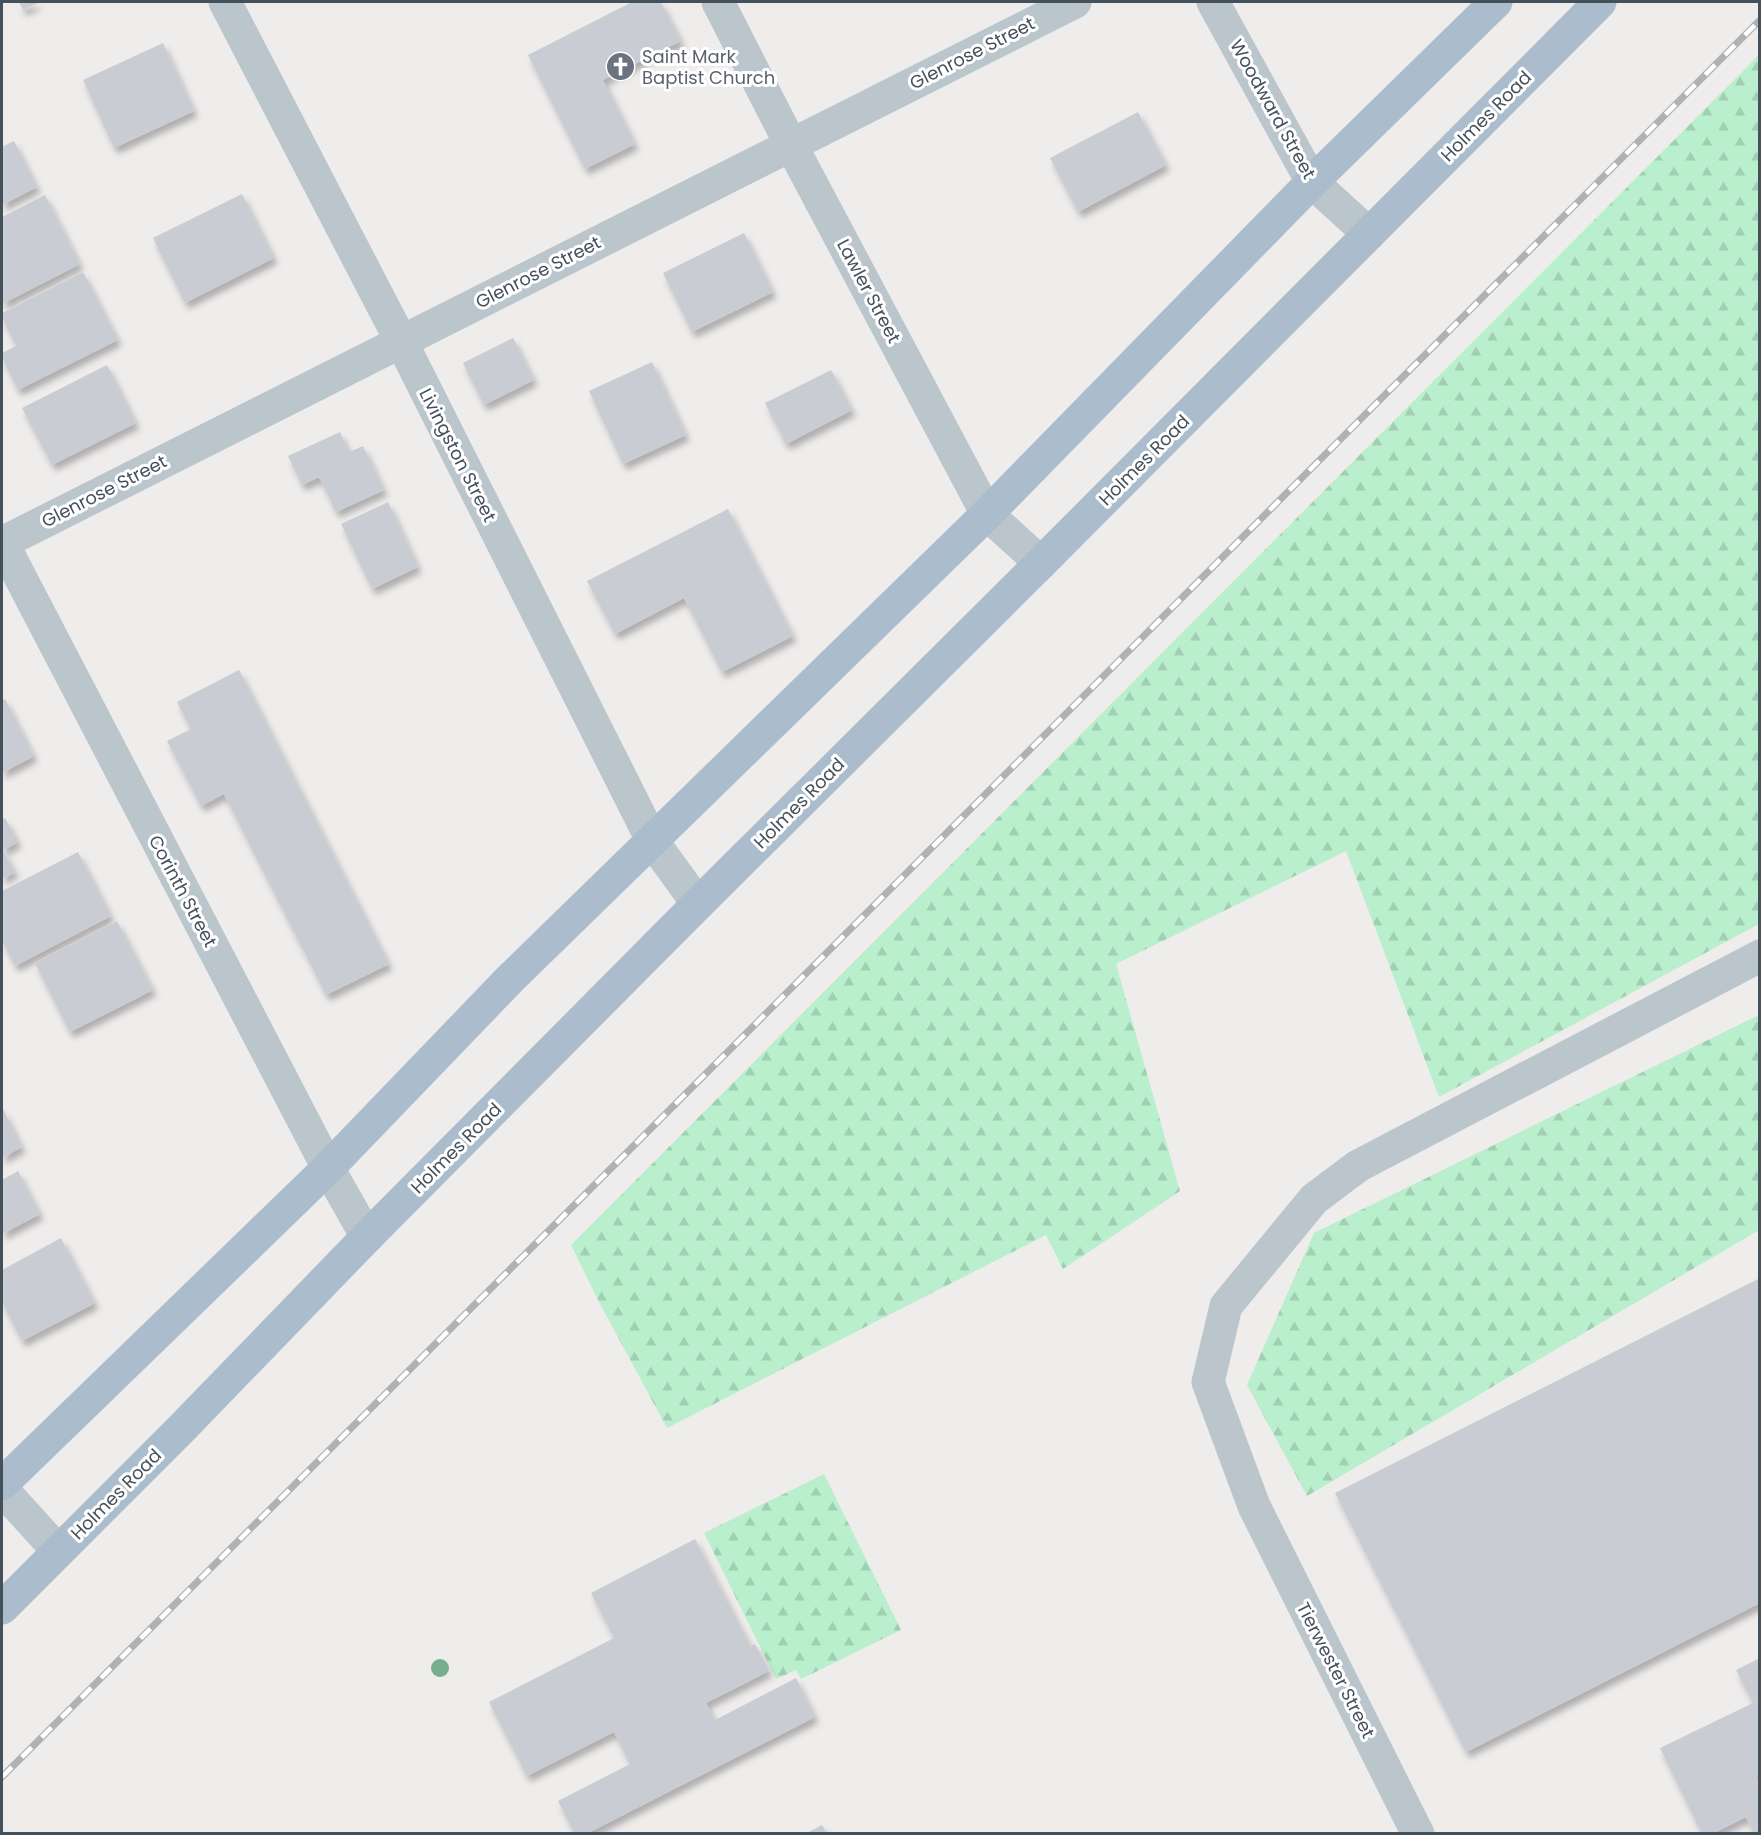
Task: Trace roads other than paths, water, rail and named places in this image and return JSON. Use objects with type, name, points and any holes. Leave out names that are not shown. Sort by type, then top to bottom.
[{"type":"main road","points":[[2,1484],[328,1168],[510,979],[653,842],[987,513],[1312,182],[1496,2]]},
{"type":"main road","name":"Holmes Road","points":[[2,1608],[698,904],[1600,2]]},
{"type":"street","name":"Livingston Street","points":[[225,2],[401,341],[653,842],[698,904]]},
{"type":"street","name":"Lawler Street","points":[[718,2],[987,513],[1041,563]]},
{"type":"street","name":"Glenrose Street","points":[[2,542],[1075,2]]},
{"type":"street","name":"Woodward Street","points":[[1213,2],[1312,182],[1369,234]]},
{"type":"street","name":"Corinth Street","points":[[2,542],[328,1168],[368,1237]]},
{"type":"street","name":"Tierwester Street","points":[[1418,1833],[1254,1506],[1208,1382],[1226,1305],[1314,1199],[1358,1166],[1760,956]]},
{"type":"street","points":[[2,1489],[58,1551]]},
{"type":"railway","points":[[2,1777],[1760,20]]},
{"type":"place","name":"Saint Mark Baptist Church","points":[[621,66]]}]
